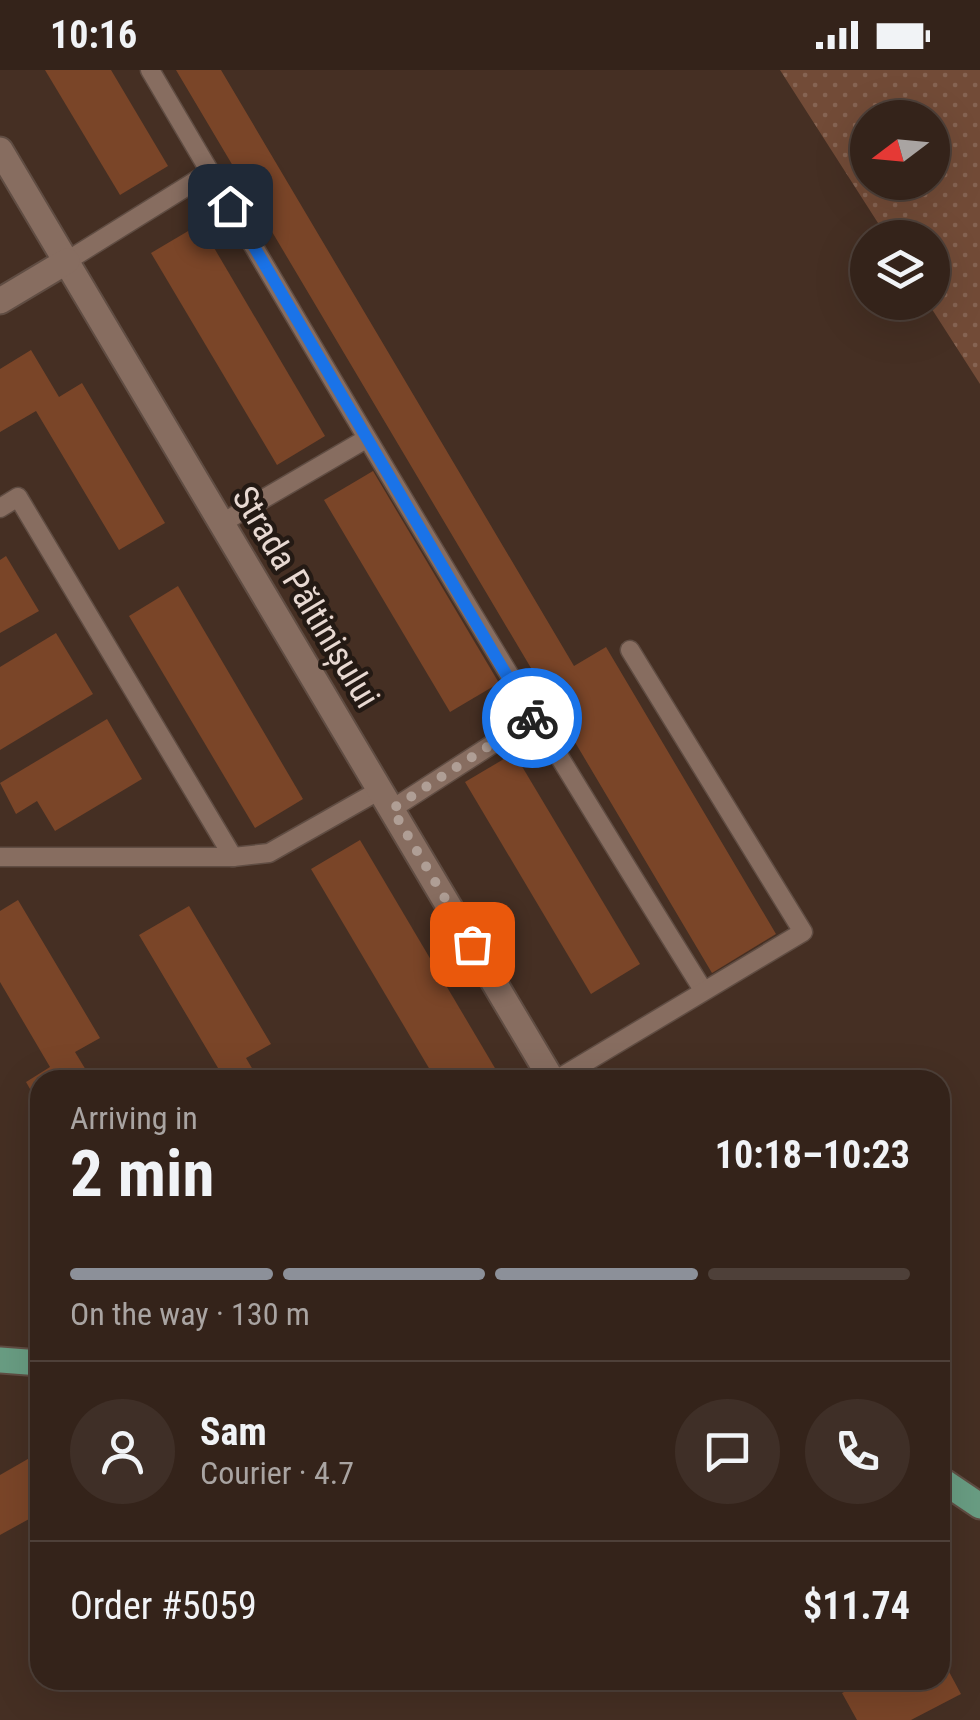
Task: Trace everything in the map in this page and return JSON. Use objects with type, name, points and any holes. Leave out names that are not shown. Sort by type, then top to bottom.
[{"type":"main road","points":[[0,1360],[30,1362]]},
{"type":"main road","points":[[950,1486],[980,1506]]},
{"type":"street","name":"Strada Păltinișului","points":[[0,150],[548,1070]]},
{"type":"street","points":[[0,301],[66,261]]},
{"type":"lane","points":[[150,70],[533,718],[703,990]]},
{"type":"lane","points":[[66,261],[210,172]]},
{"type":"lane","points":[[222,523],[366,438]]},
{"type":"lane","points":[[0,508],[18,497],[233,857]]},
{"type":"lane","points":[[571,1070],[803,932],[630,650]]},
{"type":"lane","points":[[0,857],[233,857],[270,852],[386,799],[533,718]]},
{"type":"shaded area","points":[[780,70],[980,70],[980,384],[939,320],[950,320],[950,220],[876,220],[863,200],[950,200],[950,100],[850,100],[850,179]]},
{"type":"building","points":[[45,70],[111,70],[168,166],[120,195]]},
{"type":"building","points":[[176,70],[221,70],[574,666],[606,647],[776,934],[712,973]]},
{"type":"building","points":[[200,224],[325,436],[277,465],[151,253]]},
{"type":"building","points":[[31,350],[59,397],[82,383],[165,523],[119,550],[36,411],[0,432],[0,369]]},
{"type":"building","points":[[373,471],[499,683],[450,712],[324,500]]},
{"type":"building","points":[[6,556],[39,611],[0,633],[0,560]]},
{"type":"building","points":[[178,586],[303,799],[255,828],[129,616]]},
{"type":"building","points":[[56,633],[93,694],[0,750],[0,667]]},
{"type":"building","points":[[107,719],[142,779],[55,831],[37,801],[16,814],[0,783]]},
{"type":"building","points":[[514,753],[640,964],[591,994],[465,782]]},
{"type":"building","points":[[360,840],[496,1070],[430,1070],[311,869]]},
{"type":"building","points":[[18,900],[100,1038],[75,1052],[86,1070],[45,1070],[50,1067],[0,982],[0,911]]},
{"type":"building","points":[[189,906],[271,1044],[246,1058],[253,1070],[219,1070],[139,935]]},
{"type":"building","points":[[30,1458],[30,1518],[0,1535],[0,1475]]},
{"type":"building","points":[[950,1674],[961,1694],[911,1720],[857,1720],[842,1693],[950,1690]]},
{"type":"way so far","points":[[472,944],[392,809],[532,718]]},
{"type":"route","points":[[230,206],[532,718]]}]
